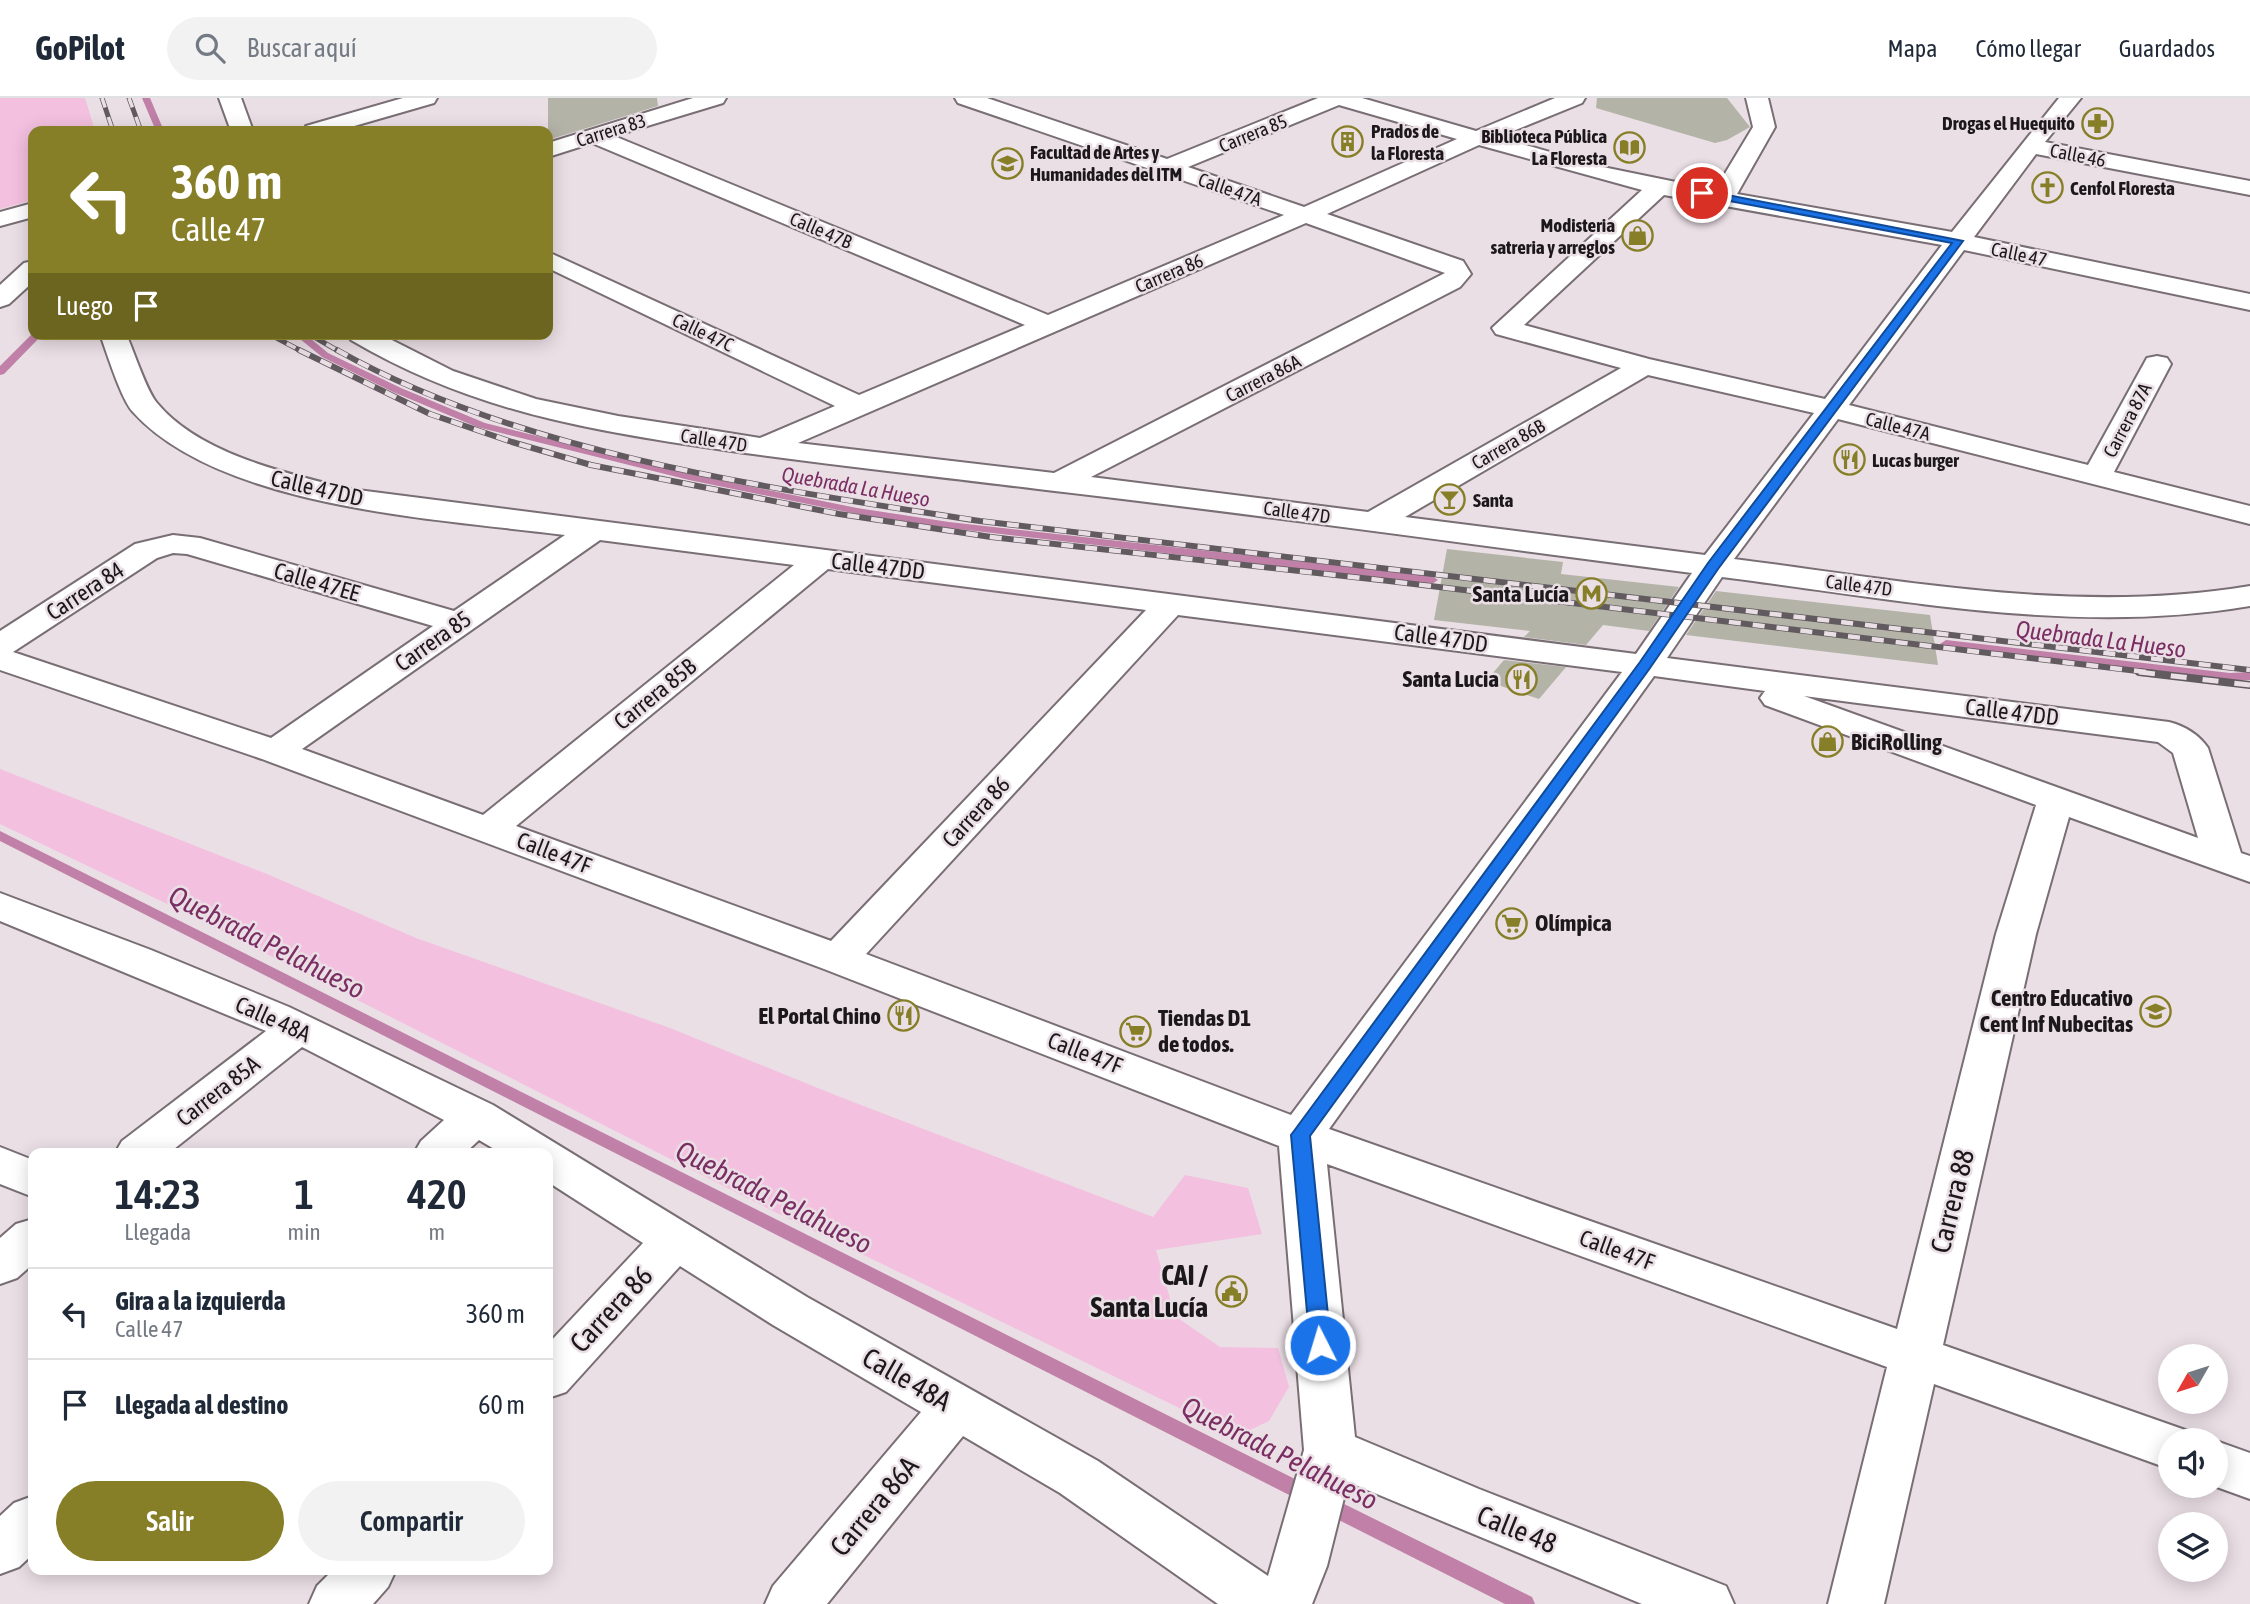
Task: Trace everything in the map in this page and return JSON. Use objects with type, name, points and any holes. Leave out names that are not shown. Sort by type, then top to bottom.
[{"type":"street","points":[[230,98],[240,126]]},
{"type":"street","points":[[331,126],[426,98]]},
{"type":"street","name":"Carrera 83","points":[[553,148],[715,98]]},
{"type":"street","name":"Calle 47A","points":[[966,98],[1454,266]]},
{"type":"street","name":"Carrera 85","points":[[1168,167],[1338,98]]},
{"type":"street","name":"Calle 47","points":[[1338,98],[1592,171],[1659,187],[1958,241],[2250,302]]},
{"type":"street","name":"Carrera 86","points":[[763,447],[1574,98]]},
{"type":"street","points":[[1723,197],[1764,127],[1757,98]]},
{"type":"street","points":[[1292,1585],[1326,1465],[1301,1135],[1645,665],[1713,566],[1958,241],[2070,98]]},
{"type":"street","name":"Calle 47B","points":[[594,136],[1048,325]]},
{"type":"street","name":"Calle 46","points":[[2031,146],[2250,188]]},
{"type":"street","name":"Calle 47A","points":[[1659,187],[1505,328],[1632,373],[1825,419],[2097,477],[2250,516]]},
{"type":"street","name":"Calle 47C","points":[[553,261],[859,406]]},
{"type":"street","name":"Carrera 86A","points":[[1058,482],[1451,282],[1458,274],[1454,266]]},
{"type":"street","points":[[1,297],[28,273]]},
{"type":"street","name":"Calle 47DD","points":[[116,340],[143,406],[178,436],[234,465],[267,478],[351,498],[592,531],[1172,602],[2169,733],[2190,748],[2237,865]]},
{"type":"street","name":"Calle 47D","points":[[370,340],[421,369],[486,394],[541,411],[763,447],[1058,482],[2034,607],[2115,611],[2218,603],[2250,596]]},
{"type":"street","name":"Carrera 87A","points":[[2097,477],[2157,364]]},
{"type":"street","name":"Carrera 86B","points":[[1373,523],[1632,373]]},
{"type":"street","name":"Calle 47A","points":[[1825,419],[2250,538]]},
{"type":"street","name":"Carrera 85","points":[[275,751],[592,531]]},
{"type":"street","name":"Calle 47EE","points":[[173,544],[189,545],[459,623]]},
{"type":"street","name":"Carrera 84","points":[[0,646],[146,551],[173,544]]},
{"type":"street","name":"Carrera 85B","points":[[489,829],[821,559]]},
{"type":"street","name":"Carrera 86","points":[[838,959],[1172,602]]},
{"type":"street","points":[[2218,603],[2250,607]]},
{"type":"street","name":"Calle 47F","points":[[0,659],[275,751],[838,959],[1301,1135],[2158,1443]]},
{"type":"street","name":"Calle 47DD","points":[[1712,675],[2237,865]]},
{"type":"street","name":"Carrera 88","points":[[1856,1604],[2016,934],[2056,799]]},
{"type":"street","name":"Calle 48A","points":[[0,906],[95,942],[297,1029],[477,1116],[529,1148]]},
{"type":"street","name":"Carrera 85A","points":[[144,1148],[297,1029]]},
{"type":"street","points":[[442,1148],[477,1116]]},
{"type":"street","name":"Calle 48A","points":[[553,1163],[675,1240],[955,1408],[1079,1477],[1264,1604]]},
{"type":"street","points":[[0,1164],[28,1178]]},
{"type":"street","name":"Carrera 86","points":[[553,1372],[675,1240]]},
{"type":"street","points":[[0,1265],[28,1241]]},
{"type":"street","name":"Carrera 86A","points":[[793,1604],[955,1408]]},
{"type":"street","name":"Calle 48","points":[[1326,1465],[1482,1515],[1706,1604]]},
{"type":"street","points":[[2228,1468],[2250,1476]]},
{"type":"street","points":[[0,1550],[28,1525]]},
{"type":"street","points":[[337,1604],[364,1575]]},
{"type":"shaded area","points":[[0,98],[85,98],[93,126],[28,126],[28,201],[0,209]]},
{"type":"shaded area","points":[[0,769],[267,874],[416,938],[670,1028],[835,1095],[1153,1217],[1185,1175],[1248,1188],[1262,1234],[1156,1250],[1175,1316],[1220,1347],[1278,1348],[1289,1387],[1269,1421],[1237,1436],[777,1213],[186,913],[0,824]]},
{"type":"building","points":[[548,98],[657,98],[658,106],[553,138],[553,126],[548,126]]},
{"type":"building","points":[[1597,98],[1727,98],[1750,127],[1727,140],[1715,143],[1596,108]]},
{"type":"building","points":[[1447,549],[1563,562],[1561,574],[1679,587],[1649,631],[1603,625],[1586,645],[1524,637],[1530,631],[1434,620]]},
{"type":"building","points":[[1716,591],[1930,615],[1938,665],[1686,635]]},
{"type":"building","name":"Santa Lucia","points":[[1504,660],[1566,667],[1539,699],[1486,681]]},
{"type":"waterway","name":"Quebrada La Hueso","points":[[146,98],[158,126]]},
{"type":"waterway","name":"Quebrada Pelahueso","points":[[0,372],[32,340]]},
{"type":"waterway","name":"Quebrada La Hueso","points":[[306,340],[325,355],[397,390],[481,425],[689,477],[857,511],[949,525],[1432,580]]},
{"type":"waterway","name":"Quebrada La Hueso","points":[[1946,644],[2230,677],[2250,676]]},
{"type":"waterway","name":"Quebrada Pelahueso","points":[[0,835],[1308,1495]]},
{"type":"waterway","name":"Quebrada Pelahueso","points":[[1326,1504],[1525,1604]]},
{"type":"railway","points":[[102,98],[111,126]]},
{"type":"railway","points":[[129,98],[139,126]]},
{"type":"railway","points":[[280,340],[302,351]]},
{"type":"railway","points":[[319,340],[340,352]]},
{"type":"railway","points":[[337,350],[409,386],[486,416],[567,441],[650,462],[818,495],[980,521],[2250,670]]},
{"type":"railway","points":[[302,351],[430,414],[512,442],[591,465],[839,514],[991,537],[1389,581],[2154,673]]},
{"type":"railway","points":[[2139,672],[2250,685]]},
{"type":"place","name":"Drogas el Huequito","points":[[2098,123]]},
{"type":"place","name":"Prados de la Floresta","points":[[1348,142]]},
{"type":"place","name":"Biblioteca Pública La Floresta","points":[[1630,147]]},
{"type":"place","name":"Facultad de Artes y Humanidades del ITM","points":[[1007,163]]},
{"type":"place","name":"Cenfol Floresta","points":[[2047,188]]},
{"type":"place","name":"Modisteria satreria y arreglos","points":[[1638,236]]},
{"type":"place","name":"Lucas burger","points":[[1849,460]]},
{"type":"place","name":"Santa","points":[[1450,500]]},
{"type":"place","name":"Santa Lucía","points":[[1592,594]]},
{"type":"place","name":"Santa Lucia","points":[[1522,679]]},
{"type":"place","name":"BiciRolling","points":[[1828,742]]},
{"type":"place","name":"Olímpica","points":[[1512,923]]},
{"type":"place","name":"Centro Educativo Cent Inf Nubecitas","points":[[2156,1011]]},
{"type":"place","name":"El Portal Chino","points":[[904,1016]]},
{"type":"place","name":"Tiendas D1 de todos.","points":[[1135,1031]]},
{"type":"place","name":"CAI / Santa Lucía","points":[[1231,1291]]},
{"type":"route","points":[[1320,1345],[1301,1135],[1645,665],[1713,566],[1958,241],[1702,193]]}]
